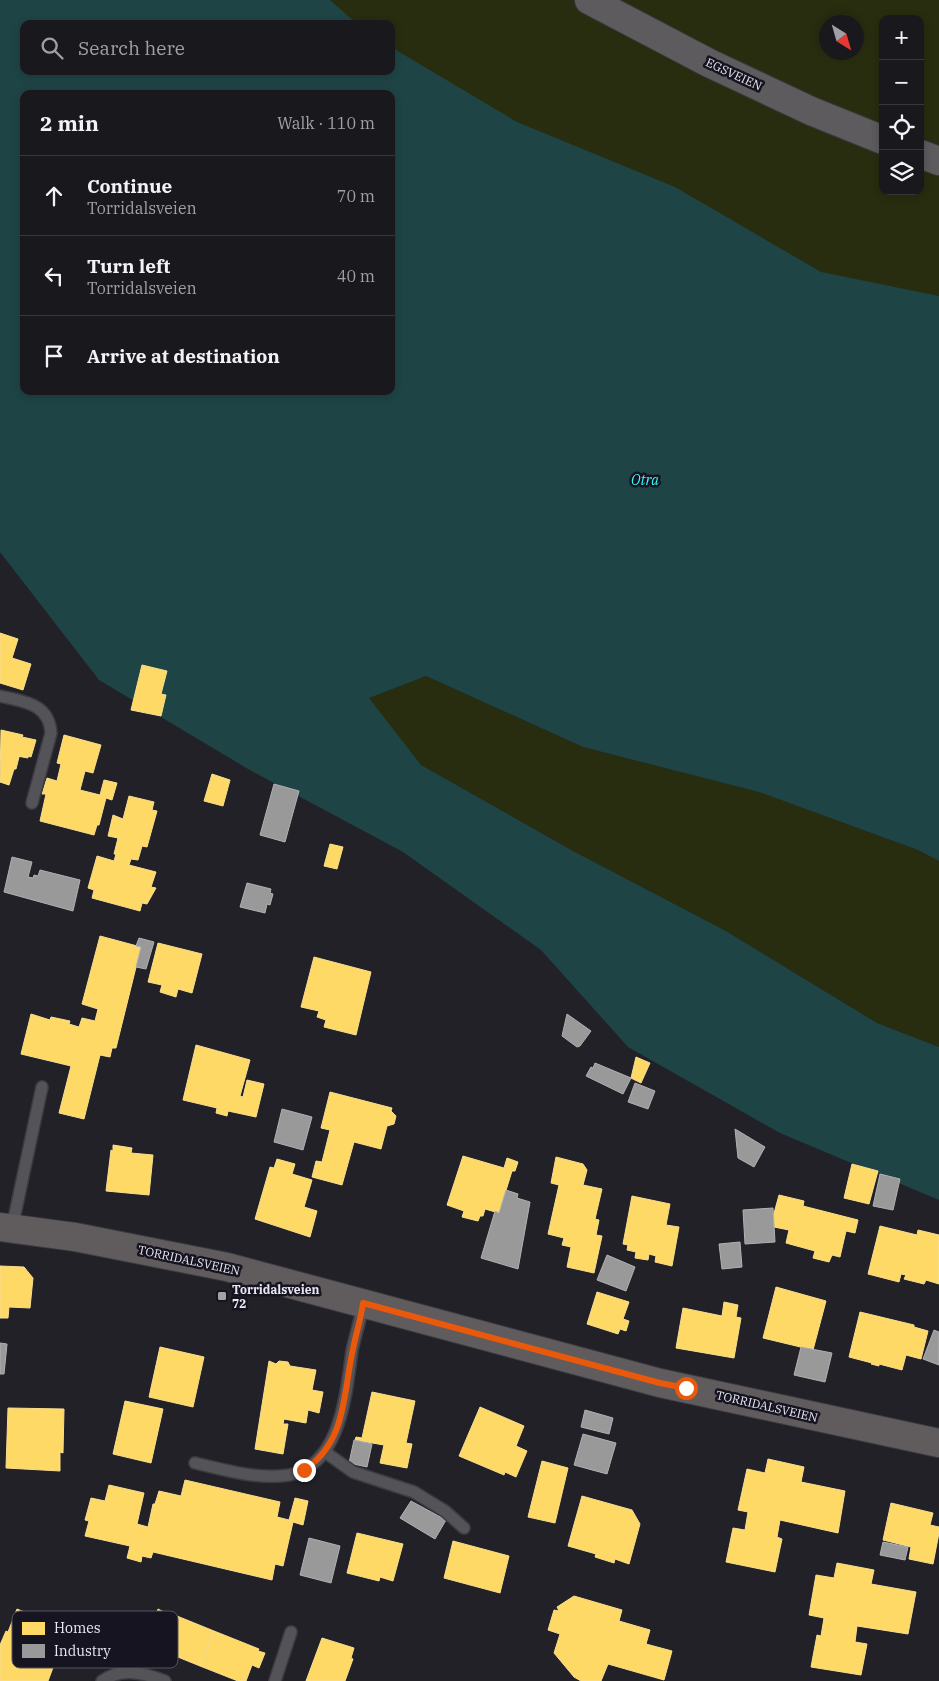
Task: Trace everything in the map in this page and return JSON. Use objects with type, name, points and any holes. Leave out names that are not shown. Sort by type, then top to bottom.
[{"type":"main road","name":"TORRIDALSVEIEN","points":[[6,1227],[75,1237],[227,1267],[660,1383],[939,1443]]},
{"type":"street","name":"EGSVEIEN","points":[[589,0],[709,63],[812,111],[879,138]]},
{"type":"street","points":[[924,155],[939,161]]},
{"type":"lane","points":[[0,696],[38,707],[46,715],[50,725],[51,733],[32,803]]},
{"type":"lane","name":"TORRIDALSVEIEN","points":[[6,1227],[42,1087]]},
{"type":"lane","points":[[195,1463],[234,1472],[271,1477],[304,1470],[314,1463],[325,1452],[334,1434],[347,1391],[353,1349],[359,1330],[363,1303]]},
{"type":"lane","points":[[325,1452],[353,1472],[414,1492],[445,1512],[464,1528]]},
{"type":"lane","points":[[275,1681],[291,1632]]},
{"type":"lane","points":[[102,1681],[125,1672],[145,1674],[165,1681]]},
{"type":"shaded area","points":[[0,0],[939,0],[939,505],[395,97],[395,90],[23,90]]},
{"type":"shaded area","points":[[426,676],[583,747],[759,792],[918,850],[939,861],[939,1047],[877,1023],[726,931],[573,851],[421,765],[368,698]]},
{"type":"water","name":"Otra","points":[[0,0],[330,0],[352,20],[20,20],[20,75],[395,75],[395,49],[517,122],[675,187],[821,272],[939,296],[939,861],[918,850],[759,792],[583,747],[426,676],[369,698],[421,765],[573,851],[726,931],[877,1023],[939,1047],[939,1200],[780,1133],[628,1047],[541,950],[403,852],[248,769],[99,680],[0,552]]},
{"type":"building: Homes","points":[[0,633],[18,639],[12,658],[31,664],[23,690],[0,683]]},
{"type":"building: Homes","points":[[142,665],[167,671],[161,694],[166,695],[161,716],[131,710]]},
{"type":"building: Homes","points":[[1,730],[36,740],[31,757],[17,756],[19,757],[16,769],[14,769],[9,785],[0,782]]},
{"type":"building: Homes","points":[[64,735],[101,745],[93,773],[85,771],[80,790],[100,795],[104,780],[117,783],[112,800],[106,798],[99,825],[97,825],[94,835],[40,821],[46,794],[42,794],[47,778],[57,781],[61,764],[57,763]]},
{"type":"building: Homes","points":[[212,774],[230,780],[223,806],[204,801]]},
{"type":"building: Homes","points":[[129,796],[154,802],[152,810],[157,811],[147,847],[142,846],[138,860],[131,859],[129,865],[156,872],[151,887],[156,888],[147,904],[142,903],[140,911],[92,898],[94,890],[88,888],[97,856],[114,861],[118,838],[108,836],[113,815],[123,819]]},
{"type":"building: Homes","points":[[330,844],[343,847],[337,869],[324,866]]},
{"type":"building: Homes","points":[[100,936],[141,947],[116,1048],[112,1048],[110,1057],[100,1055],[84,1119],[59,1113],[71,1066],[21,1054],[31,1014],[50,1020],[51,1017],[70,1021],[69,1024],[79,1027],[82,1018],[95,1021],[98,1009],[82,1004]]},
{"type":"building: Homes","points":[[158,943],[202,954],[192,993],[178,989],[176,997],[160,992],[162,985],[148,982]]},
{"type":"building: Homes","points":[[314,957],[371,972],[356,1035],[324,1027],[326,1020],[317,1017],[319,1011],[301,1007]]},
{"type":"building: Homes","points":[[196,1045],[250,1060],[240,1096],[243,1097],[247,1080],[264,1084],[256,1117],[228,1111],[227,1116],[216,1113],[217,1108],[183,1100]]},
{"type":"building: Homes","points":[[636,1057],[650,1063],[641,1083],[631,1078]]},
{"type":"building: Homes","points":[[330,1092],[392,1108],[391,1111],[396,1116],[394,1124],[387,1126],[381,1149],[354,1142],[342,1185],[312,1177],[316,1161],[322,1162],[330,1130],[321,1128]]},
{"type":"building: Homes","points":[[113,1145],[132,1148],[131,1153],[153,1155],[149,1195],[106,1191]]},
{"type":"building: Homes","points":[[463,1156],[504,1168],[507,1158],[518,1162],[515,1171],[512,1171],[499,1213],[485,1209],[483,1216],[480,1216],[478,1221],[462,1217],[464,1211],[447,1205]]},
{"type":"building: Homes","points":[[556,1157],[583,1164],[587,1170],[583,1185],[602,1189],[595,1219],[599,1220],[596,1235],[602,1236],[594,1273],[567,1267],[571,1247],[562,1245],[564,1238],[548,1234],[559,1185],[551,1183]]},
{"type":"building: Homes","points":[[277,1159],[295,1164],[292,1174],[312,1180],[304,1207],[317,1211],[310,1237],[255,1219],[270,1167],[274,1168]]},
{"type":"building: Homes","points":[[852,1164],[878,1171],[869,1204],[844,1198]]},
{"type":"building: Homes","points":[[779,1195],[804,1201],[803,1206],[858,1220],[855,1233],[846,1231],[840,1257],[832,1255],[829,1262],[813,1258],[815,1251],[786,1243],[789,1230],[774,1227],[773,1217]]},
{"type":"building: Homes","points":[[632,1196],[670,1204],[666,1225],[679,1227],[672,1266],[655,1262],[656,1256],[649,1254],[648,1260],[635,1258],[636,1252],[627,1250],[628,1245],[623,1244]]},
{"type":"building: Homes","points":[[880,1226],[917,1235],[918,1230],[939,1235],[939,1284],[926,1280],[924,1284],[904,1279],[906,1275],[901,1274],[899,1282],[868,1274]]},
{"type":"building: Homes","points":[[0,1266],[24,1267],[33,1278],[30,1308],[9,1307],[8,1318],[0,1318]]},
{"type":"building: Homes","points":[[776,1287],[826,1301],[813,1350],[763,1338]]},
{"type":"building: Homes","points":[[597,1292],[629,1302],[623,1319],[629,1321],[626,1331],[620,1329],[618,1334],[587,1324]]},
{"type":"building: Homes","points":[[724,1302],[738,1305],[736,1317],[741,1318],[734,1358],[676,1348],[683,1308],[722,1316]]},
{"type":"building: Homes","points":[[860,1312],[914,1325],[914,1327],[928,1331],[921,1359],[906,1355],[902,1370],[879,1364],[879,1366],[849,1357]]},
{"type":"building: Homes","points":[[160,1347],[204,1357],[193,1407],[149,1397]]},
{"type":"building: Homes","points":[[269,1361],[276,1364],[279,1361],[288,1362],[290,1366],[316,1370],[312,1390],[323,1392],[319,1413],[308,1410],[306,1423],[284,1419],[283,1424],[288,1424],[283,1454],[255,1449]]},
{"type":"building: Homes","points":[[372,1392],[415,1401],[406,1443],[412,1444],[407,1468],[380,1463],[384,1445],[355,1440],[356,1437],[362,1438]]},
{"type":"building: Homes","points":[[125,1401],[163,1409],[151,1463],[113,1454]]},
{"type":"building: Homes","points":[[480,1407],[524,1426],[516,1446],[527,1451],[516,1477],[505,1472],[504,1475],[459,1456]]},
{"type":"building: Homes","points":[[8,1408],[64,1409],[63,1453],[60,1452],[60,1471],[6,1468]]},
{"type":"building: Homes","points":[[768,1459],[804,1467],[801,1482],[845,1491],[838,1533],[780,1520],[777,1537],[782,1539],[775,1572],[726,1562],[733,1528],[745,1530],[748,1512],[738,1510],[747,1469],[765,1473]]},
{"type":"building: Homes","points":[[542,1461],[568,1468],[555,1523],[528,1517]]},
{"type":"building: Homes","points":[[185,1480],[280,1502],[277,1517],[289,1520],[295,1498],[308,1501],[303,1525],[293,1522],[283,1566],[275,1564],[272,1580],[153,1552],[151,1558],[142,1556],[141,1562],[127,1558],[130,1546],[85,1536],[89,1521],[85,1520],[91,1498],[105,1501],[109,1485],[144,1493],[137,1524],[148,1527],[153,1504],[155,1504],[159,1491],[181,1496]]},
{"type":"building: Homes","points":[[582,1496],[632,1510],[640,1524],[629,1564],[615,1559],[614,1563],[595,1557],[596,1554],[568,1546]]},
{"type":"building: Homes","points":[[891,1503],[933,1513],[930,1525],[939,1527],[939,1533],[933,1564],[909,1559],[911,1547],[883,1540]]},
{"type":"building: Homes","points":[[357,1533],[403,1544],[393,1581],[380,1577],[379,1581],[347,1573]]},
{"type":"building: Homes","points":[[453,1541],[509,1556],[500,1593],[444,1578]]},
{"type":"building: Homes","points":[[837,1563],[874,1570],[871,1584],[916,1592],[908,1634],[857,1626],[855,1642],[867,1644],[861,1675],[811,1667],[817,1635],[821,1636],[824,1618],[809,1615],[816,1575],[834,1578]]},
{"type":"building: Homes","points":[[574,1596],[622,1610],[619,1621],[650,1630],[646,1644],[672,1651],[664,1680],[608,1664],[601,1681],[581,1681],[574,1677],[554,1653],[560,1634],[548,1630],[554,1610],[559,1611],[557,1607]]},
{"type":"building: Homes","points":[[178,1616],[214,1631],[200,1666],[178,1657]]},
{"type":"building: Homes","points":[[12,1622],[12,1668],[53,1668],[48,1681],[0,1681],[0,1645],[6,1631],[8,1632]]},
{"type":"building: Homes","points":[[214,1631],[265,1653],[259,1668],[252,1665],[246,1681],[238,1681],[200,1666]]},
{"type":"building: Homes","points":[[322,1638],[354,1648],[351,1658],[353,1659],[345,1681],[306,1681]]},
{"type":"building: Industry","points":[[274,784],[299,791],[285,842],[260,835]]},
{"type":"building: Industry","points":[[12,857],[32,862],[28,877],[38,876],[40,870],[80,880],[73,911],[4,892]]},
{"type":"building: Industry","points":[[247,883],[271,889],[270,893],[273,894],[270,905],[267,904],[265,913],[240,907]]},
{"type":"building: Industry","points":[[139,938],[154,942],[146,969],[136,967],[141,947],[136,946]]},
{"type":"building: Industry","points":[[567,1014],[591,1031],[580,1046],[577,1047],[562,1036]]},
{"type":"building: Industry","points":[[595,1063],[631,1078],[623,1094],[586,1076]]},
{"type":"building: Industry","points":[[635,1083],[655,1091],[648,1109],[628,1102]]},
{"type":"building: Industry","points":[[282,1109],[312,1117],[303,1150],[274,1142]]},
{"type":"building: Industry","points":[[735,1129],[765,1147],[754,1167],[738,1158]]},
{"type":"building: Industry","points":[[880,1174],[900,1179],[893,1210],[873,1206]]},
{"type":"building: Industry","points":[[506,1190],[518,1194],[517,1198],[530,1202],[518,1269],[481,1258],[495,1211],[499,1213]]},
{"type":"building: Industry","points":[[773,1208],[775,1242],[745,1244],[743,1210]]},
{"type":"building: Industry","points":[[740,1242],[742,1267],[722,1269],[719,1244]]},
{"type":"building: Industry","points":[[607,1255],[635,1267],[626,1291],[597,1280]]},
{"type":"building: Industry","points":[[934,1330],[939,1332],[939,1365],[923,1359]]},
{"type":"building: Industry","points":[[0,1343],[7,1344],[4,1374],[0,1374]]},
{"type":"building: Industry","points":[[801,1347],[832,1353],[825,1382],[794,1375]]},
{"type":"building: Industry","points":[[585,1410],[613,1418],[609,1434],[581,1427]]},
{"type":"building: Industry","points":[[583,1434],[616,1443],[607,1474],[574,1465]]},
{"type":"building: Industry","points":[[354,1440],[372,1444],[367,1467],[349,1463]]},
{"type":"building: Industry","points":[[411,1501],[446,1520],[435,1539],[400,1518]]},
{"type":"building: Industry","points":[[309,1538],[340,1546],[331,1583],[300,1575]]},
{"type":"building: Industry","points":[[883,1542],[908,1547],[905,1560],[880,1555]]},
{"type":"place","name":"Torridalsveien 72","points":[[222,1296]]},
{"type":"route","points":[[304,1470],[325,1452],[334,1434],[347,1391],[353,1349],[359,1330],[363,1303],[496,1340],[660,1383],[686,1388]]}]
